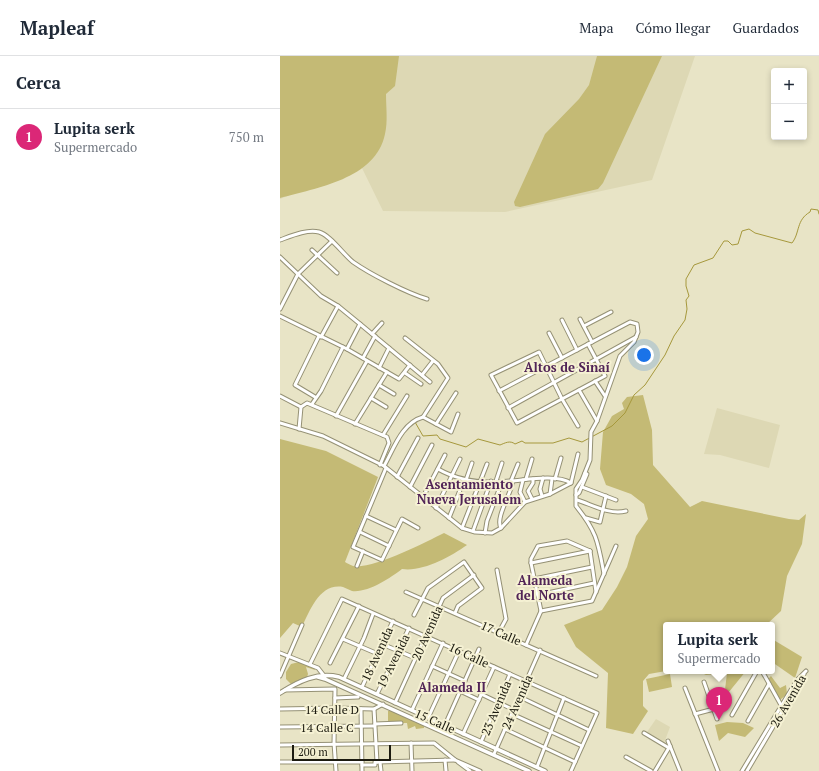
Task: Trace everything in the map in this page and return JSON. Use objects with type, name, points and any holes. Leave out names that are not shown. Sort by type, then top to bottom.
[{"type":"street","points":[[280,240],[301,233],[318,232],[332,242],[354,263],[403,290],[427,299]]},
{"type":"street","points":[[280,309],[298,274],[332,242]]},
{"type":"street","points":[[312,250],[336,273]]},
{"type":"street","points":[[280,257],[321,296],[338,306],[430,382]]},
{"type":"street","points":[[315,397],[295,385],[338,306]]},
{"type":"street","points":[[584,326],[611,312]]},
{"type":"street","points":[[280,316],[345,348],[399,380],[410,365]]},
{"type":"street","points":[[580,319],[592,342]]},
{"type":"street","points":[[562,320],[577,350]]},
{"type":"street","points":[[499,391],[630,322],[637,324],[634,342],[620,356],[597,421],[590,434],[590,460],[576,494],[576,506],[586,518],[598,540],[604,574]]},
{"type":"street","points":[[363,358],[373,335],[382,323]]},
{"type":"street","points":[[312,404],[360,324]]},
{"type":"street","points":[[549,333],[562,358]]},
{"type":"street","points":[[508,408],[636,337]]},
{"type":"street","points":[[405,338],[433,361],[448,378],[423,417],[412,420],[404,430],[385,467],[353,547],[382,560],[402,519],[418,528]]},
{"type":"street","points":[[578,426],[562,399],[539,352],[491,375],[517,423],[562,399],[579,390],[595,381],[605,376],[588,344]]},
{"type":"street","points":[[380,368],[390,348]]},
{"type":"street","points":[[336,416],[368,361]]},
{"type":"street","points":[[422,375],[433,361]]},
{"type":"street","points":[[355,424],[387,372]]},
{"type":"street","points":[[405,373],[421,384]]},
{"type":"street","points":[[595,381],[605,396]]},
{"type":"street","points":[[379,385],[394,394]]},
{"type":"street","points":[[579,390],[597,421]]},
{"type":"street","points":[[436,424],[456,393]]},
{"type":"street","points":[[280,396],[301,407]]},
{"type":"street","points":[[383,435],[407,396]]},
{"type":"street","points":[[371,398],[386,407]]},
{"type":"street","points":[[299,429],[301,407],[305,403],[312,404],[336,416],[383,435],[387,437],[389,441],[380,465]]},
{"type":"street","points":[[423,417],[451,432],[458,414]]},
{"type":"street","points":[[280,423],[327,438],[385,467],[462,528],[485,533],[492,533],[501,528],[525,502],[550,494],[571,483],[578,454]]},
{"type":"street","points":[[397,477],[418,438]]},
{"type":"street","points":[[410,487],[432,445]]},
{"type":"street","points":[[423,497],[445,455]]},
{"type":"street","points":[[550,494],[562,458]]},
{"type":"street","points":[[436,508],[460,459]]},
{"type":"street","points":[[525,502],[520,492],[532,459]]},
{"type":"street","points":[[449,518],[472,463]]},
{"type":"street","points":[[496,481],[502,463]]},
{"type":"street","points":[[462,528],[487,464]]},
{"type":"street","points":[[501,528],[499,520],[510,494],[512,481],[518,464]]},
{"type":"street","points":[[438,469],[452,476],[465,480],[502,482],[543,478],[571,483]]},
{"type":"street","points":[[576,494],[582,487],[587,474],[584,473]]},
{"type":"street","points":[[542,496],[540,489],[543,478]]},
{"type":"street","points":[[532,499],[528,491],[533,484],[533,479]]},
{"type":"street","points":[[473,531],[491,481]]},
{"type":"street","points":[[485,533],[487,521],[502,482]]},
{"type":"street","points":[[582,487],[616,500]]},
{"type":"street","points":[[586,518],[600,522],[606,496]]},
{"type":"street","points":[[577,500],[617,513],[626,511]]},
{"type":"street","points":[[366,516],[396,530]]},
{"type":"street","points":[[360,532],[389,546]]},
{"type":"street","points":[[526,644],[541,611],[531,563],[531,559],[538,546],[567,541],[590,551]]},
{"type":"street","points":[[541,611],[592,601],[616,546]]},
{"type":"street","points":[[357,566],[363,551]]},
{"type":"street","points":[[590,551],[596,592]]},
{"type":"street","points":[[531,563],[590,551]]},
{"type":"street","points":[[414,615],[421,598],[428,588],[464,562],[482,588],[458,606],[455,613]]},
{"type":"street","points":[[534,579],[592,567]]},
{"type":"street","points":[[497,570],[506,619],[499,632]]},
{"type":"street","name":"20 Avenida","points":[[395,703],[438,605],[443,598],[474,575]]},
{"type":"street","points":[[538,595],[594,583]]},
{"type":"street","name":"17 Calle","points":[[406,592],[596,676]]},
{"type":"street","name":"16 Calle","points":[[310,664],[342,599],[373,614],[426,635],[494,667],[527,680],[597,713],[589,730]]},
{"type":"street","points":[[330,663],[359,606]]},
{"type":"street","points":[[344,679],[373,614]]},
{"type":"street","name":"18 Avenida","points":[[362,688],[393,621]]},
{"type":"street","points":[[280,676],[302,625]]},
{"type":"street","name":"19 Avenida","points":[[376,694],[409,628]]},
{"type":"street","points":[[343,639],[378,654]]},
{"type":"street","points":[[412,710],[443,643]]},
{"type":"street","points":[[382,644],[415,658]]},
{"type":"street","points":[[445,725],[479,649]]},
{"type":"street","name":"24 Avenida","points":[[494,754],[540,650]]},
{"type":"street","points":[[428,718],[459,651]]},
{"type":"street","name":"15 Calle","points":[[280,653],[310,664],[318,668],[324,677],[529,771]]},
{"type":"street","points":[[432,666],[464,681]]},
{"type":"street","points":[[463,734],[494,667]]},
{"type":"street","name":"26 Avenida","points":[[742,771],[796,680],[806,670],[747,771]]},
{"type":"street","name":"23 Avenida","points":[[481,742],[510,674]]},
{"type":"street","points":[[732,716],[755,674]]},
{"type":"street","points":[[764,674],[781,705]]},
{"type":"street","points":[[280,693],[303,680],[314,677],[324,677]]},
{"type":"street","name":"15 Calle","points":[[324,677],[344,679],[545,771]]},
{"type":"street","points":[[704,682],[717,719]]},
{"type":"street","points":[[748,721],[770,684]]},
{"type":"street","points":[[685,688],[718,771]]},
{"type":"street","points":[[284,690],[335,689],[334,743],[336,771]]},
{"type":"street","points":[[460,691],[479,700]]},
{"type":"street","points":[[481,694],[514,710]]},
{"type":"street","points":[[335,698],[358,697]]},
{"type":"street","points":[[520,697],[589,730],[571,771]]},
{"type":"street","points":[[537,767],[552,732],[564,698]]},
{"type":"street","name":"14 Calle D","points":[[280,709],[374,709],[383,704]]},
{"type":"street","points":[[361,709],[362,771]]},
{"type":"street","points":[[374,709],[375,744],[381,771]]},
{"type":"street","points":[[695,714],[714,709]]},
{"type":"street","points":[[512,714],[582,746]]},
{"type":"street","name":"14 Calle C","points":[[280,727],[334,727],[401,723]]},
{"type":"street","points":[[505,729],[575,762]]},
{"type":"street","points":[[644,733],[669,747]]},
{"type":"street","points":[[668,741],[669,747],[679,769],[676,771]]},
{"type":"street","points":[[280,745],[334,743],[434,743],[470,771]]},
{"type":"street","points":[[411,743],[412,771]]},
{"type":"street","points":[[655,771],[669,747]]},
{"type":"street","points":[[626,757],[651,771]]},
{"type":"street","points":[[445,760],[446,771]]},
{"type":"street","points":[[280,762],[336,761],[375,765],[375,762],[455,760],[480,771]]},
{"type":"shaded area","points":[[280,56],[695,56],[652,180],[505,212],[383,211],[361,166],[280,199]]},
{"type":"shaded area","points":[[280,56],[399,56],[395,86],[386,94],[387,119],[385,134],[379,149],[370,162],[343,179],[280,198]]},
{"type":"shaded area","points":[[597,56],[662,56],[603,183],[598,189],[520,207],[515,206],[514,202],[545,134],[579,99],[589,85]]},
{"type":"shaded area","points":[[643,395],[652,430],[653,465],[690,507],[702,501],[789,519],[799,520],[806,514],[802,544],[787,576],[781,611],[769,622],[663,622],[663,672],[649,674],[643,681],[643,706],[648,711],[633,734],[606,728],[608,673],[576,647],[564,625],[602,610],[617,587],[627,567],[636,536],[648,519],[644,504],[631,494],[606,485],[600,469],[603,432],[612,416],[624,409],[622,403],[627,397]]},
{"type":"shaded area","points":[[717,408],[780,425],[769,468],[720,455],[704,454]]},
{"type":"shaded area","points":[[280,439],[326,451],[378,477],[345,562],[353,566],[373,564],[425,543],[444,533],[467,545],[436,563],[419,568],[402,569],[365,590],[352,591],[343,587],[328,589],[322,593],[312,606],[302,627],[293,623],[280,638]]},
{"type":"shaded area","points":[[775,641],[802,657],[795,678],[775,664]]},
{"type":"shaded area","points":[[299,662],[314,667],[315,670],[306,667],[308,674],[307,677],[291,684],[286,679],[286,672],[291,664]]},
{"type":"shaded area","points":[[670,674],[672,687],[649,692],[646,679]]},
{"type":"shaded area","points":[[727,674],[744,674],[724,698]]},
{"type":"shaded area","points":[[771,676],[780,688],[786,685],[787,694],[780,700],[768,679]]},
{"type":"shaded area","points":[[388,711],[399,711],[406,714],[407,719],[407,717],[414,722],[424,725],[424,728],[416,729],[415,726],[408,729],[407,723],[388,723]]},
{"type":"shaded area","points":[[656,719],[670,727],[664,743],[647,732]]},
{"type":"shaded area","points":[[727,722],[743,723],[754,728],[745,737],[728,733],[719,741],[715,725]]},
{"type":"waterway","points":[[415,422],[423,436],[437,435],[440,439],[466,447],[478,439],[500,445],[509,442],[515,444],[522,441],[525,443],[553,443],[569,438],[582,442],[612,426],[625,413],[634,395],[645,385],[665,355],[674,336],[685,320],[687,309],[686,300],[689,296],[686,286],[686,279],[694,265],[713,258],[724,241],[728,241],[732,245],[738,244],[742,231],[749,229],[755,233],[792,243],[802,219],[810,212],[811,209],[818,210],[819,214]]},
{"type":"place","name":"Lupita serk","points":[[719,720]]},
{"type":"district","name":"Altos de Sinaí","points":[[567,367]]},
{"type":"district","name":"Asentamiento Nueva Jerusalem","points":[[469,492]]},
{"type":"district","name":"Alameda del Norte","points":[[545,588]]},
{"type":"district","name":"Alameda II","points":[[452,687]]}]
